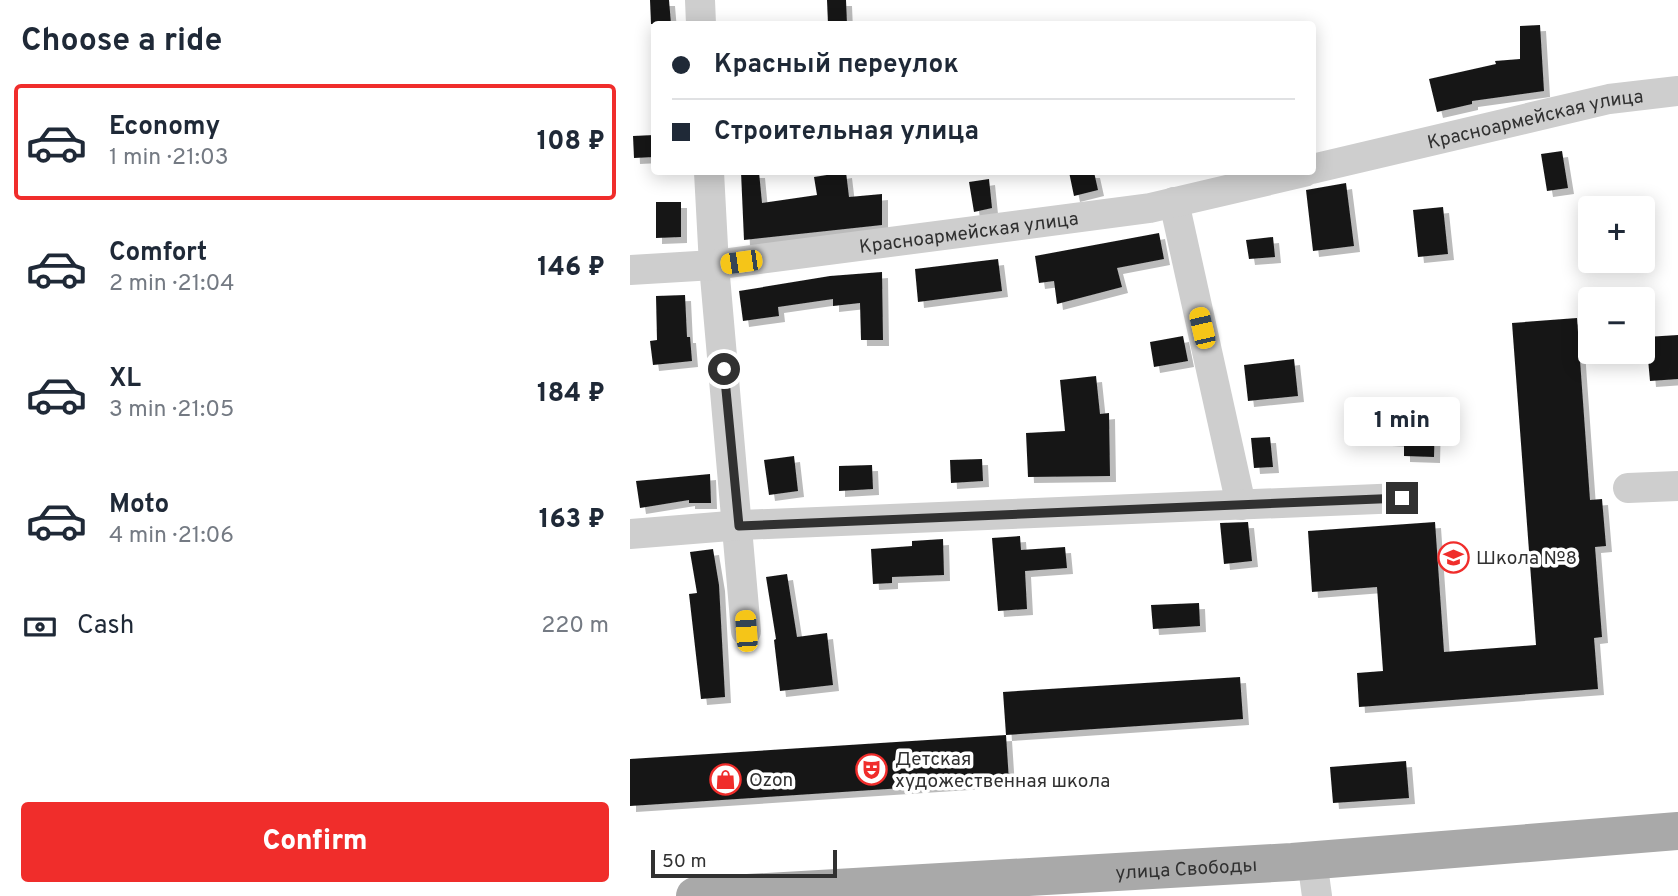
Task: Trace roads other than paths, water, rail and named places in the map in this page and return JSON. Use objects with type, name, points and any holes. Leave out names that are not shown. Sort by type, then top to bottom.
[{"type":"main road","name":"улица Свободы","points":[[695,896],[1315,878],[1678,831]]},
{"type":"street","points":[[700,0],[701,21]]},
{"type":"street","name":"Красноармейская улица","points":[[1316,168],[1609,99],[1678,91]]},
{"type":"street","points":[[709,175],[713,265],[739,526],[746,631]]},
{"type":"street","name":"Красноармейская улица","points":[[630,270],[713,265],[1174,202],[1291,175]]},
{"type":"street","points":[[1174,202],[1241,505]]},
{"type":"street","points":[[1628,488],[1678,486]]},
{"type":"street","points":[[630,534],[739,526],[1402,498]]},
{"type":"place","name":"Школа №8","points":[[1453,557]]},
{"type":"place","name":"Детская художественная школа","points":[[872,769]]},
{"type":"place","name":"Ozon","points":[[726,779]]}]
